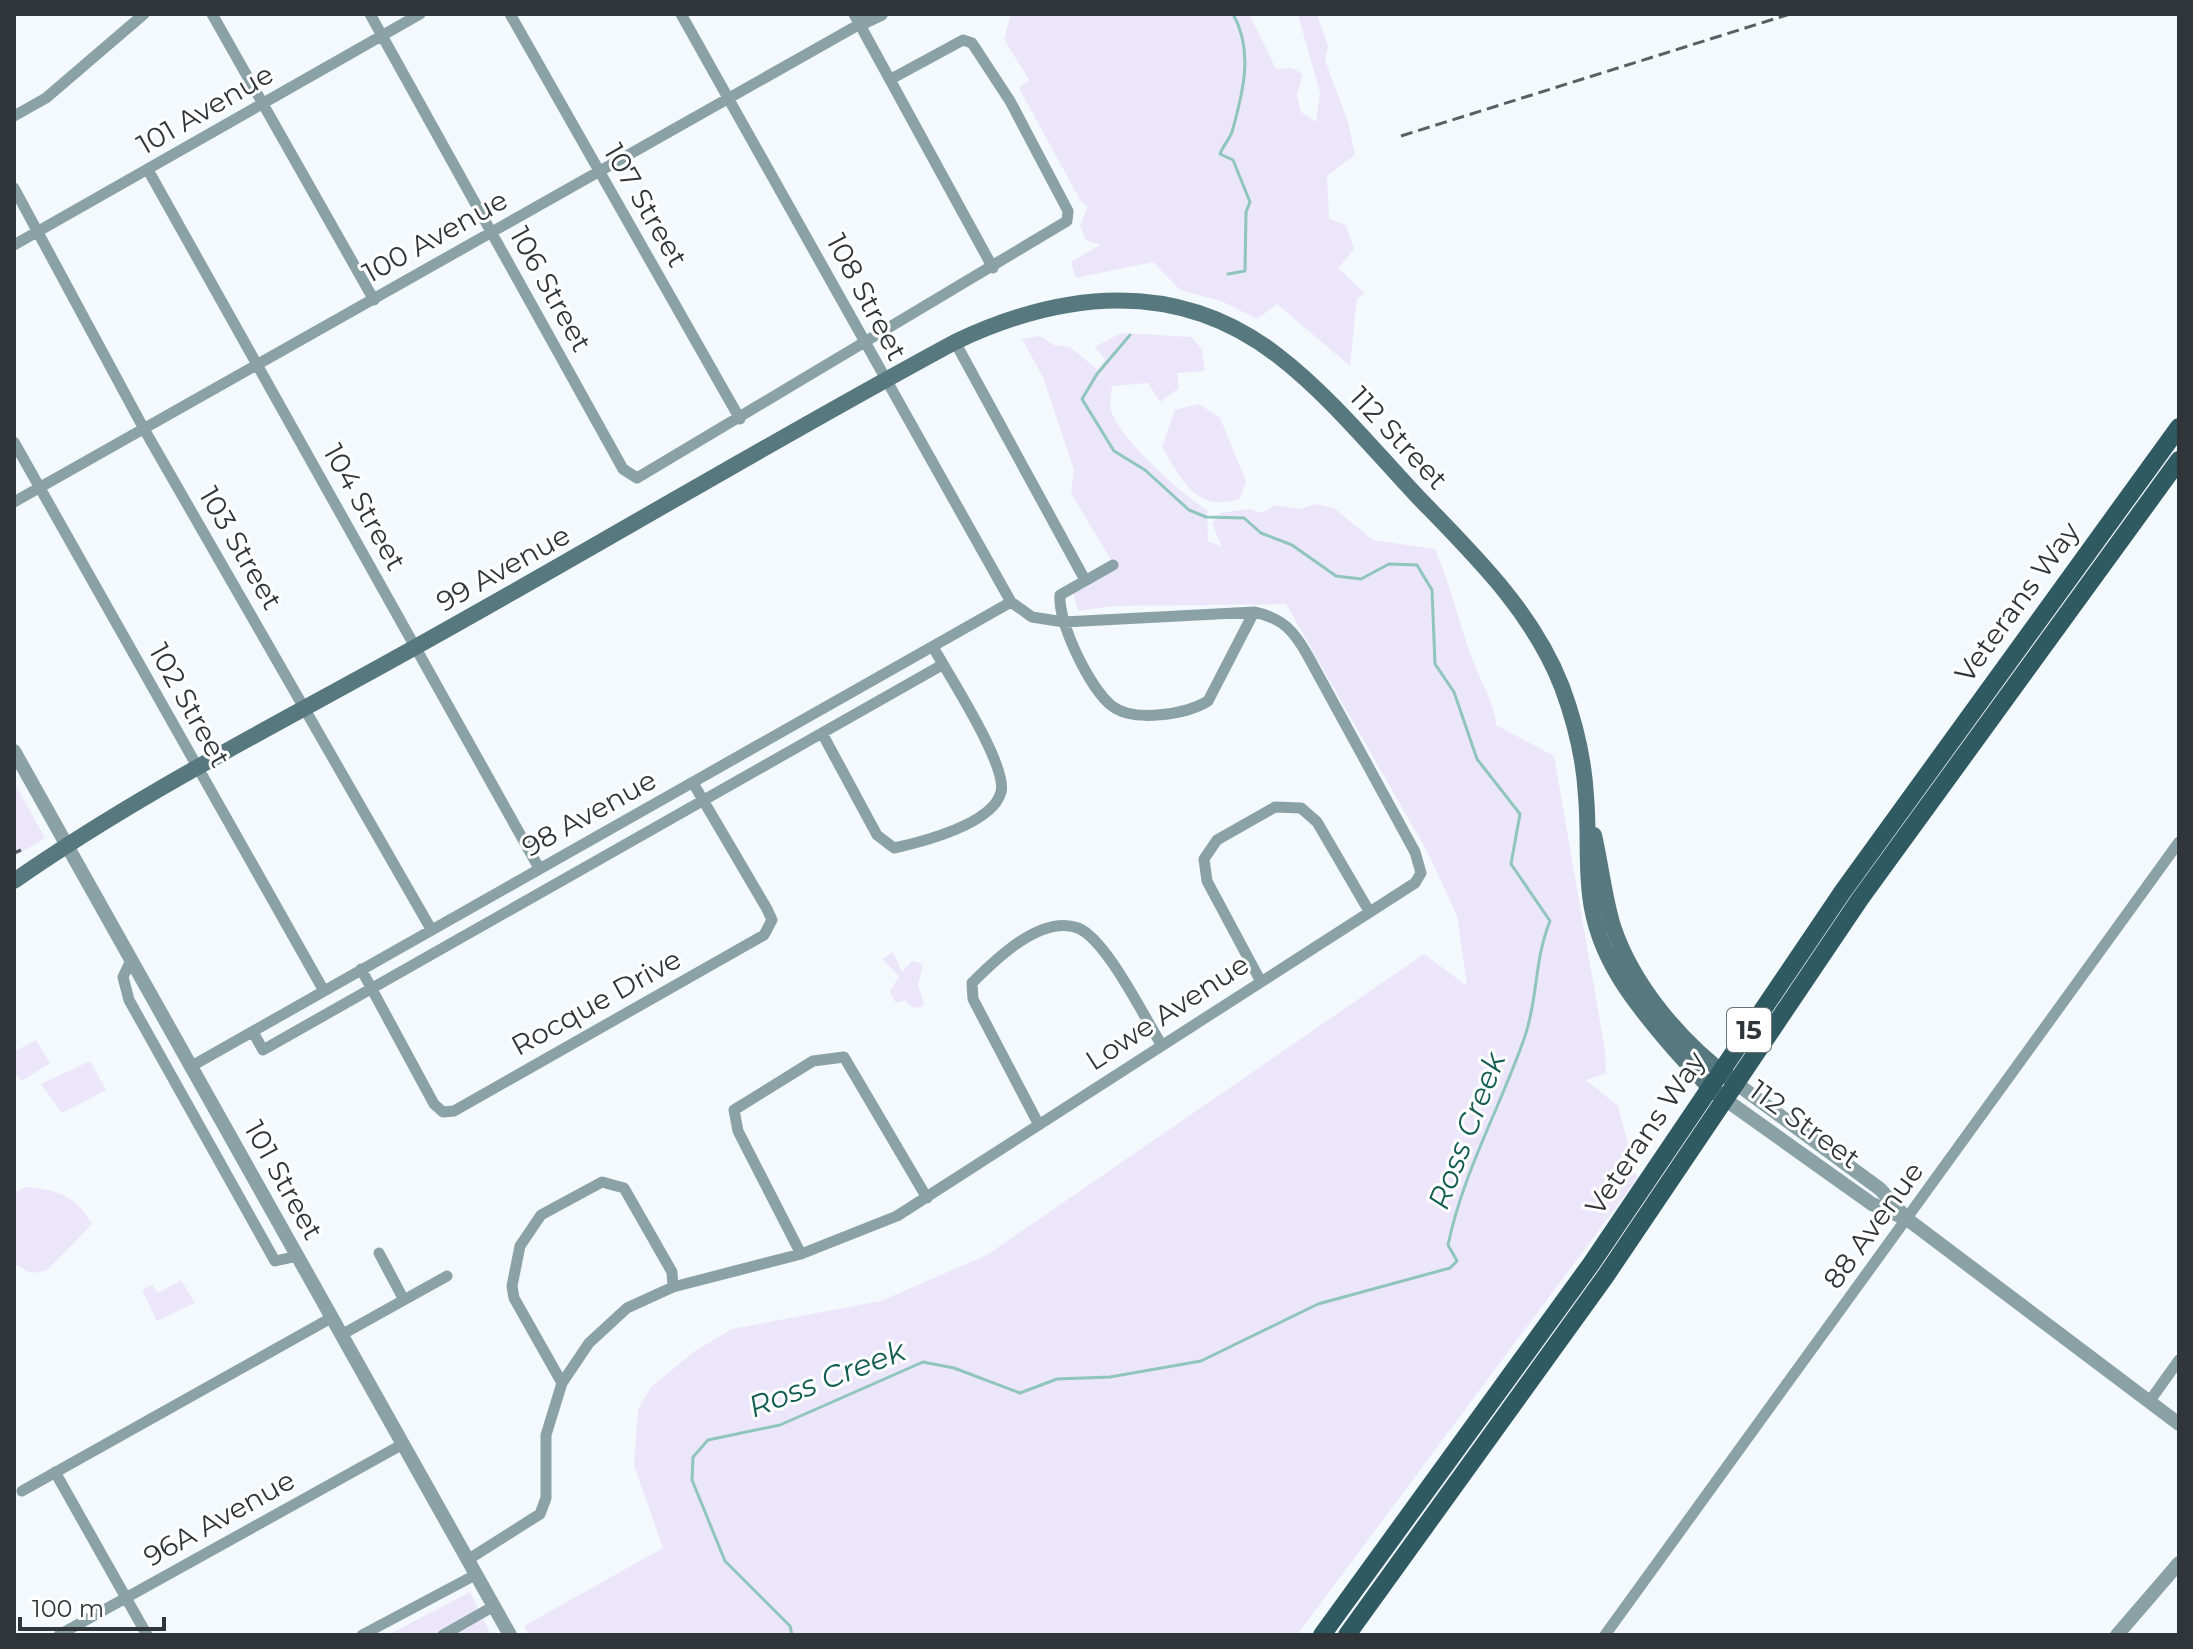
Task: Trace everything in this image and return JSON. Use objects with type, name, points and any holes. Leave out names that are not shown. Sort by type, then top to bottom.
[{"type":"main road","name":"112 Street","points":[[1023,312],[1101,300],[1164,305],[1194,312],[1238,331],[1300,375],[1491,573],[1522,613],[1562,688],[1576,732],[1608,905],[1630,965],[1674,1025],[1737,1084]]},
{"type":"main road","name":"99 Avenue","points":[[14,881],[67,844],[196,766],[415,648],[884,380],[955,342],[1023,312]]},
{"type":"main road","name":"Veterans Way","points":[[1322,1635],[1591,1264],[1843,891],[2179,427]]},
{"type":"main road","name":"Veterans Way","points":[[1347,1635],[1605,1277],[1860,899],[2179,460]]},
{"type":"main road","name":"112 Street","points":[[1587,799],[1590,897],[1607,956],[1630,996],[1709,1087],[1726,1100]]},
{"type":"street","points":[[14,116],[46,98],[144,14]]},
{"type":"street","points":[[212,14],[374,300]]},
{"type":"street","name":"106 Street","points":[[370,14],[627,475],[645,475],[740,419]]},
{"type":"street","name":"101 Avenue","points":[[14,245],[420,14]]},
{"type":"street","name":"107 Street","points":[[510,14],[740,419]]},
{"type":"street","name":"108 Street","points":[[681,14],[1011,602]]},
{"type":"street","name":"100 Avenue","points":[[14,502],[600,173],[729,99],[857,19],[881,14]]},
{"type":"street","points":[[857,19],[993,268]]},
{"type":"street","points":[[740,419],[1059,229],[1069,217],[1010,101],[972,43],[963,40],[891,79]]},
{"type":"street","name":"104 Street","points":[[148,170],[260,364],[539,868]]},
{"type":"street","name":"103 Street","points":[[14,188],[144,429],[431,929]]},
{"type":"street","points":[[955,342],[1085,580]]},
{"type":"street","name":"102 Street","points":[[14,442],[324,991]]},
{"type":"street","points":[[1113,565],[1060,595],[1064,622],[1084,667],[1111,706],[1133,713],[1161,713],[1195,709],[1208,701],[1254,612]]},
{"type":"street","name":"Lowe Avenue","points":[[469,1559],[540,1514],[546,1498],[546,1435],[562,1383],[606,1324],[643,1299],[673,1287],[801,1254],[897,1216],[1418,880],[1421,873],[1418,857],[1296,633],[1282,622],[1254,612],[1064,622],[1032,617],[1011,602]]},
{"type":"street","name":"98 Avenue","points":[[190,1067],[1011,602]]},
{"type":"street","points":[[823,735],[877,835],[894,848],[940,838],[989,809],[1001,793],[1000,768],[933,647]]},
{"type":"street","points":[[253,1032],[263,1050],[942,665]]},
{"type":"street","name":"101 Street","points":[[14,751],[510,1635]]},
{"type":"street","name":"Rocque Drive","points":[[361,969],[434,1104],[443,1112],[454,1111],[764,935],[772,920],[767,909],[693,783]]},
{"type":"street","points":[[1260,980],[1207,881],[1204,859],[1217,840],[1275,807],[1285,804],[1301,808],[1317,822],[1369,911]]},
{"type":"street","name":"88 Avenue","points":[[1605,1635],[2179,842]]},
{"type":"street","points":[[1039,1125],[973,999],[972,983],[1009,946],[1053,927],[1078,928],[1099,945],[1161,1044]]},
{"type":"street","points":[[131,960],[123,977],[129,1000],[224,1172],[275,1261],[298,1256]]},
{"type":"street","points":[[801,1254],[738,1131],[734,1110],[813,1061],[844,1057],[927,1198]]},
{"type":"street","name":"112 Street","points":[[1737,1084],[1880,1189],[1907,1219],[2179,1424]]},
{"type":"street","name":"112 Street","points":[[1726,1100],[1872,1204],[1907,1219]]},
{"type":"street","points":[[562,1383],[512,1292],[520,1246],[541,1215],[602,1182],[624,1188],[672,1272],[673,1287]]},
{"type":"street","points":[[379,1253],[404,1300]]},
{"type":"street","points":[[341,1335],[447,1276]]},
{"type":"street","points":[[22,1491],[331,1318]]},
{"type":"street","points":[[2149,1402],[2179,1360]]},
{"type":"street","name":"96A Avenue","points":[[59,1635],[403,1444]]},
{"type":"street","points":[[55,1472],[147,1635]]},
{"type":"street","points":[[2117,1635],[2179,1563]]},
{"type":"street","points":[[362,1635],[477,1574]]},
{"type":"street","points":[[443,1635],[494,1606]]},
{"type":"shaded area","points":[[1011,14],[1249,14],[1276,69],[1292,68],[1303,74],[1297,95],[1301,112],[1316,122],[1320,93],[1298,15],[1317,14],[1328,46],[1325,60],[1348,122],[1355,155],[1327,176],[1329,219],[1346,225],[1354,249],[1338,268],[1365,294],[1357,298],[1350,366],[1277,304],[1257,319],[1221,301],[1180,290],[1153,262],[1076,278],[1071,262],[1100,245],[1086,240],[1080,225],[1088,207],[1080,200],[1019,88],[1029,80],[1004,39]]},
{"type":"shaded area","points":[[1121,333],[1191,337],[1202,349],[1205,371],[1177,373],[1179,388],[1160,402],[1148,383],[1112,386],[1110,405],[1117,423],[1139,451],[1182,492],[1207,510],[1208,541],[1222,547],[1212,524],[1220,513],[1250,509],[1262,513],[1275,505],[1299,509],[1316,504],[1334,508],[1373,540],[1435,549],[1473,661],[1490,700],[1496,725],[1554,756],[1605,1051],[1606,1073],[1586,1080],[1618,1106],[1637,1179],[1297,1635],[529,1635],[524,1626],[663,1548],[634,1465],[638,1410],[651,1387],[695,1351],[732,1329],[881,1301],[987,1255],[1424,954],[1467,986],[1457,916],[1428,853],[1286,604],[1113,606],[1078,611],[1073,591],[1114,565],[1071,493],[1074,470],[1043,377],[1022,339],[1040,336],[1054,345],[1070,347],[1098,370],[1105,360],[1095,347]]},
{"type":"shaded area","points":[[1199,404],[1220,418],[1246,481],[1240,499],[1212,501],[1192,491],[1162,447],[1175,410]]},
{"type":"shaded area","points":[[14,782],[45,838],[14,857]]},
{"type":"shaded area","points":[[893,952],[902,972],[912,961],[923,964],[918,985],[924,1003],[920,1008],[912,1007],[904,1000],[896,1003],[890,992],[899,976],[882,959]]},
{"type":"shaded area","points":[[36,1040],[50,1063],[22,1081],[14,1073],[14,1052]]},
{"type":"shaded area","points":[[90,1061],[106,1090],[62,1113],[41,1084]]},
{"type":"shaded area","points":[[25,1187],[64,1196],[86,1214],[92,1224],[46,1271],[31,1273],[14,1264],[14,1193]]},
{"type":"shaded area","points":[[181,1280],[195,1303],[157,1321],[142,1290],[152,1285],[158,1293]]},
{"type":"shaded area","points":[[470,1592],[491,1635],[388,1635]]},
{"type":"waterway","name":"Ross Creek","points":[[1228,274],[1245,271],[1246,212],[1250,202],[1233,160],[1220,154],[1232,132],[1244,72],[1243,43],[1233,14]]},
{"type":"waterway","name":"Ross Creek","points":[[792,1635],[790,1626],[725,1561],[692,1480],[693,1457],[708,1440],[780,1425],[923,1362],[954,1368],[1020,1393],[1057,1379],[1110,1377],[1201,1361],[1318,1304],[1450,1268],[1457,1261],[1448,1245],[1463,1191],[1529,1022],[1541,950],[1550,921],[1511,864],[1520,814],[1477,759],[1454,692],[1435,664],[1432,590],[1417,565],[1389,564],[1361,579],[1336,576],[1292,545],[1261,533],[1244,518],[1206,517],[1189,510],[1145,470],[1114,451],[1082,399],[1097,374],[1130,335]]},
{"type":"railway","points":[[1401,136],[1790,14]]},
{"type":"railway","points":[[14,853],[21,850]]}]
